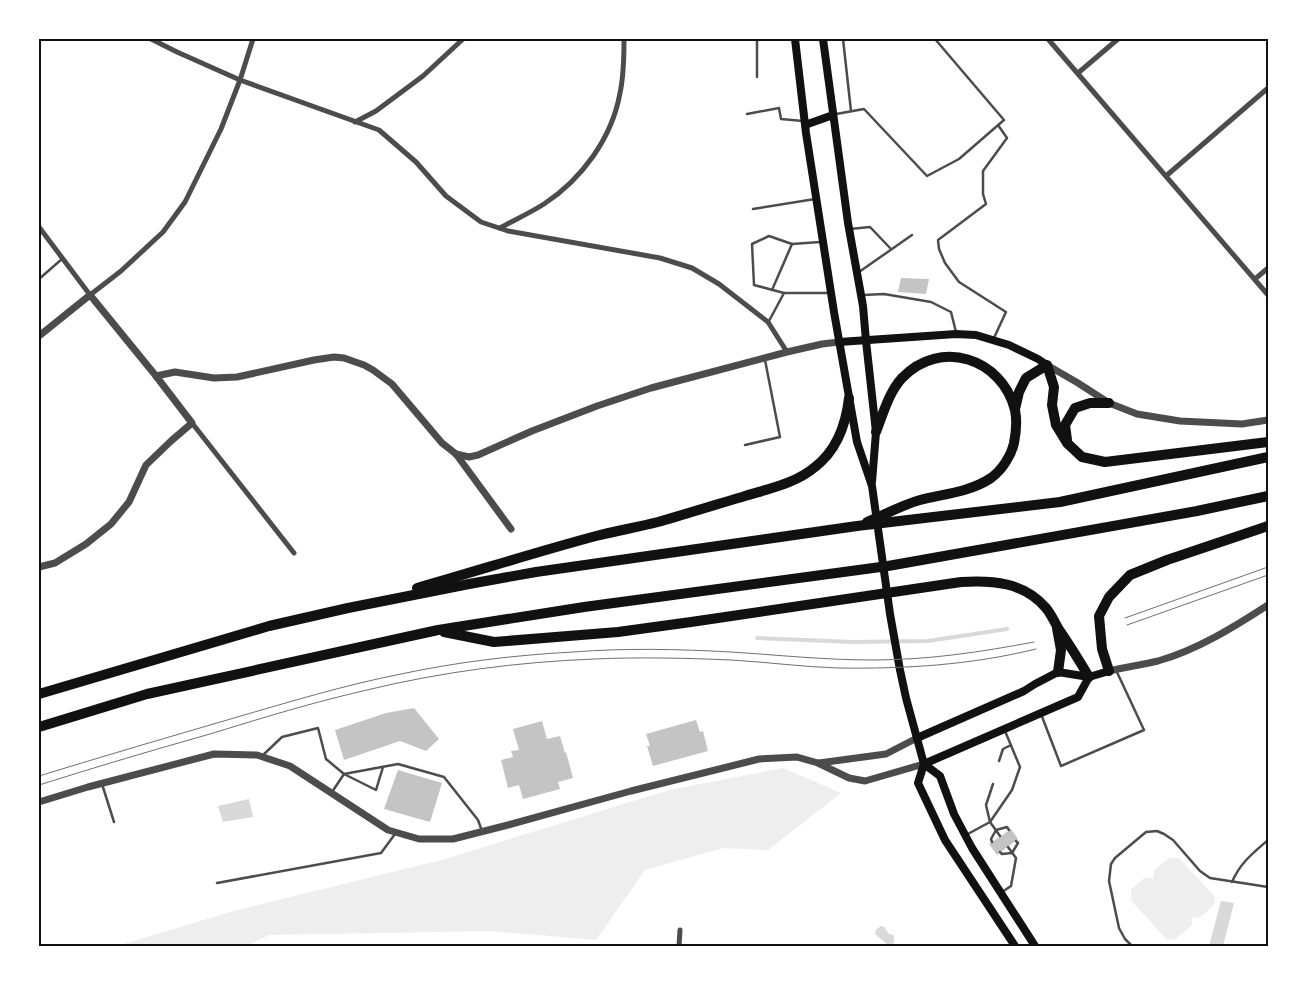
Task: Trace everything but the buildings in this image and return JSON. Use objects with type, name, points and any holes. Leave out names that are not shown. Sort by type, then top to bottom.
[{"type":"highway","points":[[876,432],[894,389],[901,378],[921,363],[943,356],[973,360],[983,366],[1001,382],[1015,410]]},
{"type":"highway","points":[[857,526],[918,500],[974,487],[992,477],[1007,460],[1012,450],[1015,435],[1015,410],[1019,392],[1026,378],[1047,365],[1054,387],[1052,405],[1056,425],[1067,443],[1082,457],[1105,462],[1268,442]]},
{"type":"highway","points":[[348,608],[596,536],[658,522],[801,477],[815,468],[827,456],[836,442],[842,430],[849,398]]},
{"type":"highway","points":[[1067,443],[1065,424],[1076,408],[1090,403],[1109,403]]},
{"type":"highway","points":[[39,694],[269,626],[469,584],[536,572],[857,526],[1060,502],[1268,457]]},
{"type":"highway","points":[[39,727],[147,694],[438,630],[584,607],[888,566],[1197,511],[1268,496]]},
{"type":"highway","points":[[1112,671],[1102,649],[1099,616],[1109,597],[1130,575],[1167,560],[1268,526]]},
{"type":"highway","points":[[438,630],[494,642],[590,634],[691,622],[960,582],[999,582],[1014,586],[1023,591],[1035,598],[1047,609],[1089,677]]},
{"type":"highway","points":[[1056,625],[1061,650],[1058,672]]},
{"type":"main road","points":[[795,39],[805,123],[830,293],[857,442],[872,486],[900,670],[924,764],[918,783],[956,858],[1015,946]]},
{"type":"main road","points":[[823,39],[850,229],[862,295],[876,432],[872,486]]},
{"type":"main road","points":[[805,123],[833,115]]},
{"type":"main road","points":[[839,342],[956,334],[976,335],[1009,346],[1047,365]]},
{"type":"main road","points":[[917,738],[1024,691],[1058,672],[1089,677],[1112,671]]},
{"type":"main road","points":[[924,764],[1078,697],[1089,677]]},
{"type":"main road","points":[[924,764],[940,776],[954,814],[965,836],[1036,946]]},
{"type":"street","points":[[151,39],[240,80],[379,130],[416,162],[446,196],[481,222],[508,231],[660,258],[692,268],[719,284],[768,322],[787,352]]},
{"type":"street","points":[[39,336],[121,271],[163,232],[185,202],[221,129],[253,39]]},
{"type":"street","points":[[355,122],[376,111],[423,76],[464,39]]},
{"type":"street","points":[[500,228],[544,204],[562,190],[594,155],[610,126],[620,95],[623,78],[624,39]]},
{"type":"street","points":[[1048,39],[1268,295]]},
{"type":"street","points":[[1078,73],[1118,39]]},
{"type":"street","points":[[1166,176],[1268,88]]},
{"type":"street","points":[[39,227],[90,295],[294,552]]},
{"type":"street","points":[[1255,279],[1268,268]]},
{"type":"street","points":[[456,454],[469,457],[478,455],[532,431],[651,388],[787,352],[839,342]]},
{"type":"street","points":[[156,376],[175,372],[214,378],[237,377],[324,358],[344,358],[364,365],[387,380],[442,443],[456,454],[511,529]]},
{"type":"street","points":[[1047,365],[1109,403],[1137,414],[1180,421],[1242,424],[1268,420]]},
{"type":"street","points":[[39,567],[55,563],[86,544],[111,524],[129,502],[146,466],[171,441],[192,424]]},
{"type":"street","points":[[1112,671],[1158,661],[1179,654],[1230,629],[1268,605]]},
{"type":"street","points":[[818,763],[886,754],[917,738]]},
{"type":"street","points":[[39,802],[102,783],[215,754],[257,755],[290,766],[388,830],[419,839],[453,840],[631,790],[760,759],[797,757],[818,763],[849,778],[865,781],[924,764]]},
{"type":"street","points":[[679,946],[680,930]]},
{"type":"lane","points":[[757,39],[757,78]]},
{"type":"lane","points":[[844,39],[851,111]]},
{"type":"lane","points":[[833,115],[864,109],[927,176],[959,159],[1004,120],[935,39]]},
{"type":"lane","points":[[747,114],[779,108],[781,119],[805,123]]},
{"type":"lane","points":[[993,340],[1006,312],[959,282],[945,263],[939,250],[938,240],[986,204],[983,194],[983,171],[1007,138],[998,125]]},
{"type":"lane","points":[[753,209],[816,199]]},
{"type":"lane","points":[[850,229],[870,227],[892,250]]},
{"type":"lane","points":[[822,242],[792,244],[768,236],[752,244],[754,285],[784,293],[830,293]]},
{"type":"lane","points":[[857,273],[912,236]]},
{"type":"lane","points":[[772,290],[792,244]]},
{"type":"lane","points":[[39,279],[63,258]]},
{"type":"lane","points":[[768,322],[784,293]]},
{"type":"lane","points":[[862,295],[884,294],[931,302],[951,312],[956,334]]},
{"type":"lane","points":[[745,445],[780,437],[765,358]]},
{"type":"lane","points":[[1041,713],[1061,766],[1144,730],[1112,671]]},
{"type":"lane","points":[[261,757],[282,738],[318,728],[326,759],[344,774],[376,790],[383,766]]},
{"type":"lane","points":[[965,836],[990,822],[1012,790],[1020,767],[1004,729]]},
{"type":"lane","points":[[999,761],[1003,749],[1011,745]]},
{"type":"lane","points":[[332,794],[344,774],[398,764],[444,777],[478,820],[482,832]]},
{"type":"lane","points":[[102,783],[114,822]]},
{"type":"lane","points":[[993,784],[986,805],[990,822],[1000,836]]},
{"type":"lane","points":[[996,830],[1007,828],[1009,830]]},
{"type":"lane","points":[[992,842],[991,839],[996,830]]},
{"type":"lane","points":[[217,883],[381,853],[396,832]]},
{"type":"lane","points":[[1132,946],[1120,928],[1109,881],[1111,864],[1115,858],[1146,832],[1164,834],[1173,840],[1200,871],[1210,878],[1268,887]]},
{"type":"lane","points":[[1012,853],[1018,843],[1016,840]]},
{"type":"lane","points":[[1232,882],[1236,871],[1244,861],[1268,840]]},
{"type":"lane","points":[[1001,893],[1011,886],[1016,858],[1008,847]]},
{"type":"lane","points":[[1000,852],[1002,854],[1012,853]]},
{"type":"shaded area","points":[[783,768],[841,793],[768,850],[723,848],[645,870],[596,940],[489,931],[269,935],[246,946],[117,946],[230,912],[445,859],[669,790]]},
{"type":"shaded area","points":[[249,799],[253,817],[223,822],[218,806]]},
{"type":"shaded area","points":[[1169,858],[1179,858],[1214,896],[1215,904],[1199,918],[1192,917],[1192,925],[1175,939],[1167,940],[1131,900],[1131,889],[1146,877],[1153,879],[1154,870]]},
{"type":"shaded area","points":[[1221,901],[1234,903],[1223,946],[1209,946]]},
{"type":"shaded area","points":[[881,926],[889,934],[894,935],[894,943],[888,945],[875,934],[876,930]]},
{"type":"waterway","points":[[757,638],[853,642],[928,641],[1007,629]]},
{"type":"tram line","points":[[1125,618],[1268,567]]},
{"type":"tram line","points":[[1127,625],[1268,575]]},
{"type":"tram line","points":[[39,776],[296,700],[380,678],[487,660],[530,655],[652,649],[837,659],[894,660],[954,655],[1034,642]]},
{"type":"tram line","points":[[39,785],[327,700],[423,678],[508,665],[611,658],[680,658],[812,667],[888,668],[938,665],[987,659],[1036,649]]}]
